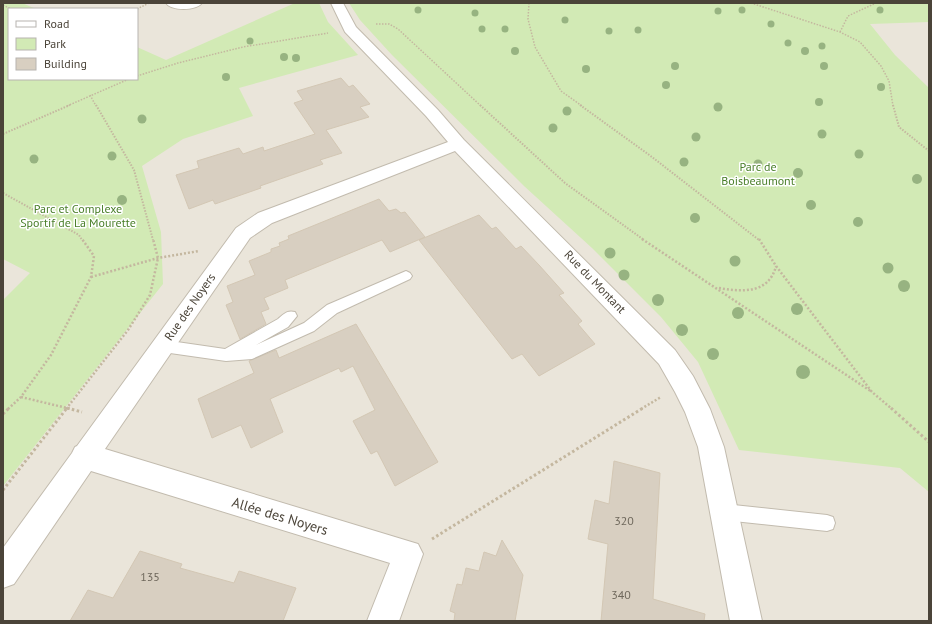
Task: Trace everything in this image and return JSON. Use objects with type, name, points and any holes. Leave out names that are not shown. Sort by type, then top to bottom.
[{"type":"street","points":[[172,3],[190,5],[196,3]]},
{"type":"street","name":"Rue du Montant","points":[[337,3],[350,29],[432,113],[458,144],[667,357],[684,384],[697,409],[711,447],[746,621]]},
{"type":"street","name":"Rue des Noyers","points":[[3,573],[84,456],[243,233],[265,218],[458,144]]},
{"type":"street","name":"Allée des Noyers","points":[[84,456],[408,554]]},
{"type":"street","points":[[383,621],[408,554]]},
{"type":"lane","points":[[162,346],[226,355],[252,353],[308,327],[332,309],[406,276]]},
{"type":"lane","points":[[226,355],[283,323],[290,316]]},
{"type":"lane","points":[[724,512],[827,523]]},
{"type":"path","points":[[138,8],[149,3]]},
{"type":"path","points":[[529,3],[528,19],[535,47],[561,92],[652,156],[759,239],[776,266],[872,392]]},
{"type":"path","points":[[751,3],[840,32],[860,42],[881,66],[889,81],[891,98],[899,127],[929,151]]},
{"type":"path","points":[[840,32],[848,16],[876,3]]},
{"type":"path","points":[[138,76],[178,63],[243,47],[383,24],[398,28],[565,183],[635,234],[872,392],[929,442]]},
{"type":"path","points":[[4,134],[127,80]]},
{"type":"path","points":[[3,490],[132,324],[150,295],[158,258],[134,170],[90,95]]},
{"type":"path","points":[[3,193],[78,235],[94,256],[91,277],[51,356],[21,397],[3,414]]},
{"type":"path","points":[[91,277],[158,258],[233,246]]},
{"type":"path","points":[[717,288],[745,291],[764,284],[772,278],[776,266]]},
{"type":"path","points":[[408,554],[684,384]]},
{"type":"path","points":[[21,397],[66,409],[112,418]]},
{"type":"shaded area","points":[[3,3],[929,3],[929,621],[3,621]]},
{"type":"green space","name":"Parc et Complexe Sportif de La Mourette","points":[[3,3],[22,3],[34,8],[8,8],[8,80],[138,80],[138,47],[166,60],[295,3],[319,3],[328,22],[358,55],[239,88],[253,116],[183,139],[142,166],[161,232],[163,284],[3,486],[3,300],[30,273],[3,259]]},
{"type":"green space","name":"Parc de Boisbeaumont","points":[[349,3],[929,3],[929,22],[870,24],[895,55],[929,88],[929,492],[900,468],[739,450],[698,362],[661,317],[592,248],[524,186],[392,55],[360,20]]},
{"type":"building","points":[[341,78],[349,87],[353,85],[370,104],[360,107],[369,117],[326,130],[342,153],[320,160],[323,164],[260,186],[261,188],[215,204],[213,200],[189,209],[176,175],[199,168],[197,161],[239,148],[243,154],[263,147],[264,151],[315,134],[294,103],[303,100],[297,91]]},
{"type":"building","points":[[379,199],[389,211],[396,209],[401,213],[405,212],[425,237],[390,252],[382,240],[285,280],[288,288],[264,298],[269,309],[261,312],[266,324],[240,339],[226,305],[233,302],[227,286],[255,275],[249,261],[271,252],[271,249],[280,246],[279,243],[289,239],[288,236]]},
{"type":"building","points":[[479,215],[492,229],[496,227],[516,249],[521,246],[539,265],[564,293],[559,295],[582,321],[578,324],[595,344],[539,376],[522,354],[512,359],[419,240]]},
{"type":"building","points":[[356,324],[438,462],[395,486],[377,451],[371,454],[353,421],[375,410],[353,366],[341,372],[339,368],[270,399],[283,432],[251,448],[241,425],[212,438],[198,399],[254,373],[249,361],[276,350],[279,358]]},
{"type":"building","points":[[614,461],[660,473],[653,599],[705,614],[704,621],[601,621],[608,544],[588,539],[595,500],[609,504]]},
{"type":"building","points":[[502,540],[523,575],[515,621],[454,621],[455,613],[450,611],[457,584],[462,585],[466,568],[479,571],[484,552],[496,556]]},
{"type":"building","points":[[140,551],[182,564],[180,568],[234,583],[239,571],[296,588],[283,621],[70,621],[88,590],[113,598]]}]
